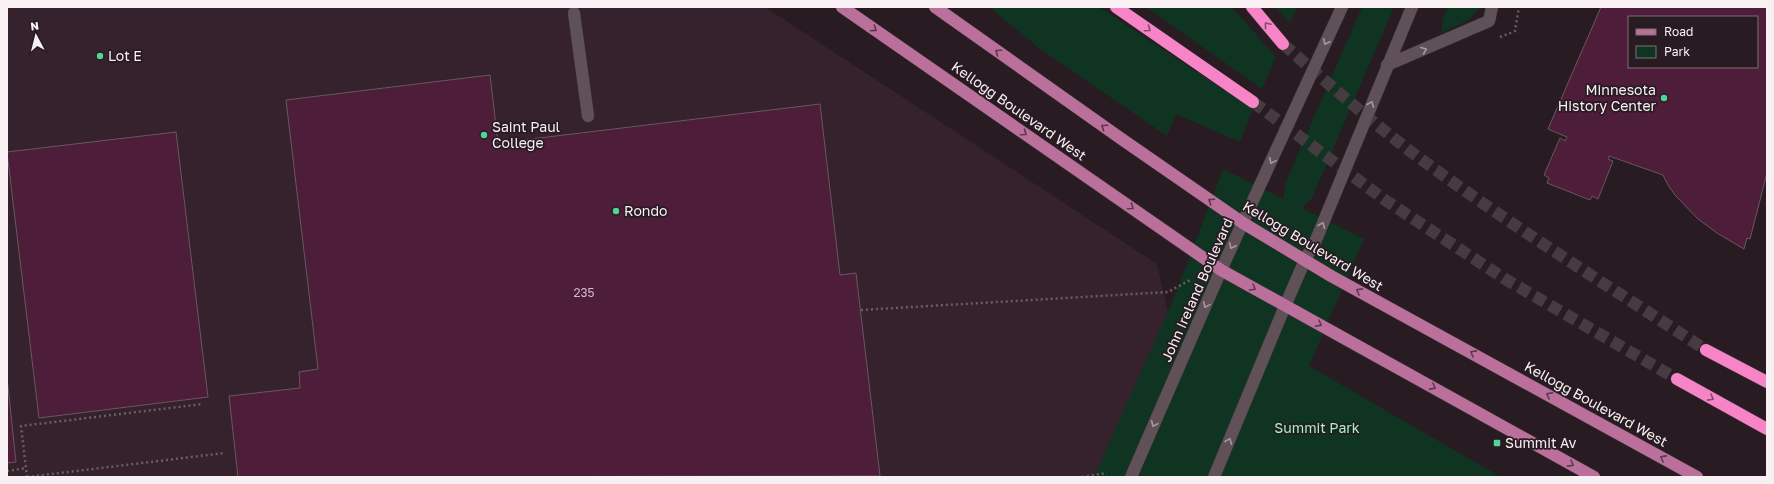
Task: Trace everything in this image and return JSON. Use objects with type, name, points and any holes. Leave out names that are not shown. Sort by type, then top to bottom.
[{"type":"highway","points":[[1116,7],[1253,102]]},
{"type":"highway","points":[[1252,7],[1283,44]]},
{"type":"highway","points":[[1706,350],[1767,382]]},
{"type":"highway","points":[[1677,379],[1767,429]]},
{"type":"main road","name":"Kellogg Boulevard West","points":[[842,7],[1221,270],[1594,477]]},
{"type":"main road","name":"Kellogg Boulevard West","points":[[935,7],[1243,223],[1331,276],[1697,477]]},
{"type":"street","name":"John Ireland Boulevard","points":[[1131,477],[1221,270],[1342,7]]},
{"type":"street","points":[[1214,477],[1285,306],[1305,260],[1316,240],[1412,7]]},
{"type":"street","points":[[1388,65],[1489,21],[1492,7]]},
{"type":"street","points":[[574,13],[588,116]]},
{"type":"path","points":[[861,310],[1168,292],[1192,279]]},
{"type":"path","points":[[203,404],[21,426],[27,477],[224,453]]},
{"type":"path","points":[[7,471],[26,468]]},
{"type":"path","points":[[1082,477],[1107,473]]},
{"type":"shaded area","name":"Saint Paul College","points":[[7,7],[765,7],[1157,264],[1169,316],[1101,477],[7,477]]},
{"type":"green space","points":[[989,7],[1099,7],[1253,109],[1240,142],[1176,114],[1167,136],[1040,49]]},
{"type":"green space","points":[[1146,7],[1232,7],[1276,57],[1262,89]]},
{"type":"green space","points":[[1275,7],[1297,7],[1290,23]]},
{"type":"green space","name":"Summit Park","points":[[1362,7],[1394,7],[1312,198],[1302,208],[1364,239],[1309,366],[1501,477],[1094,477],[1173,300],[1223,169],[1283,199],[1286,181]]},
{"type":"green space","points":[[1448,7],[1481,7],[1467,21],[1442,33],[1442,20]]},
{"type":"building","name":"Minnesota History Center","points":[[1601,7],[1767,7],[1767,173],[1750,239],[1747,238],[1744,249],[1717,233],[1698,219],[1675,195],[1663,175],[1609,156],[1608,159],[1613,161],[1598,199],[1592,196],[1590,200],[1547,183],[1549,178],[1544,175],[1560,138],[1565,141],[1567,137],[1548,129]]},
{"type":"building","points":[[490,75],[498,143],[820,104],[840,275],[856,273],[880,476],[238,477],[229,396],[300,388],[299,372],[318,369],[286,100]]},
{"type":"building","points":[[176,132],[208,397],[39,418],[7,152]]},
{"type":"building","points":[[7,377],[16,462],[7,463]]},
{"type":"tunnel","points":[[1283,44],[1377,125],[1410,151],[1482,203],[1556,253],[1706,350]]},
{"type":"tunnel","points":[[1253,102],[1385,200],[1505,279],[1677,379]]},
{"type":"place","name":"Lot E","points":[[100,56]]},
{"type":"place","name":"Minnesota History Center","points":[[1664,98]]},
{"type":"place","name":"Saint Paul College","points":[[484,135]]},
{"type":"place","name":"Rondo","points":[[616,211]]},
{"type":"place","name":"Summit Av","points":[[1497,443]]}]
